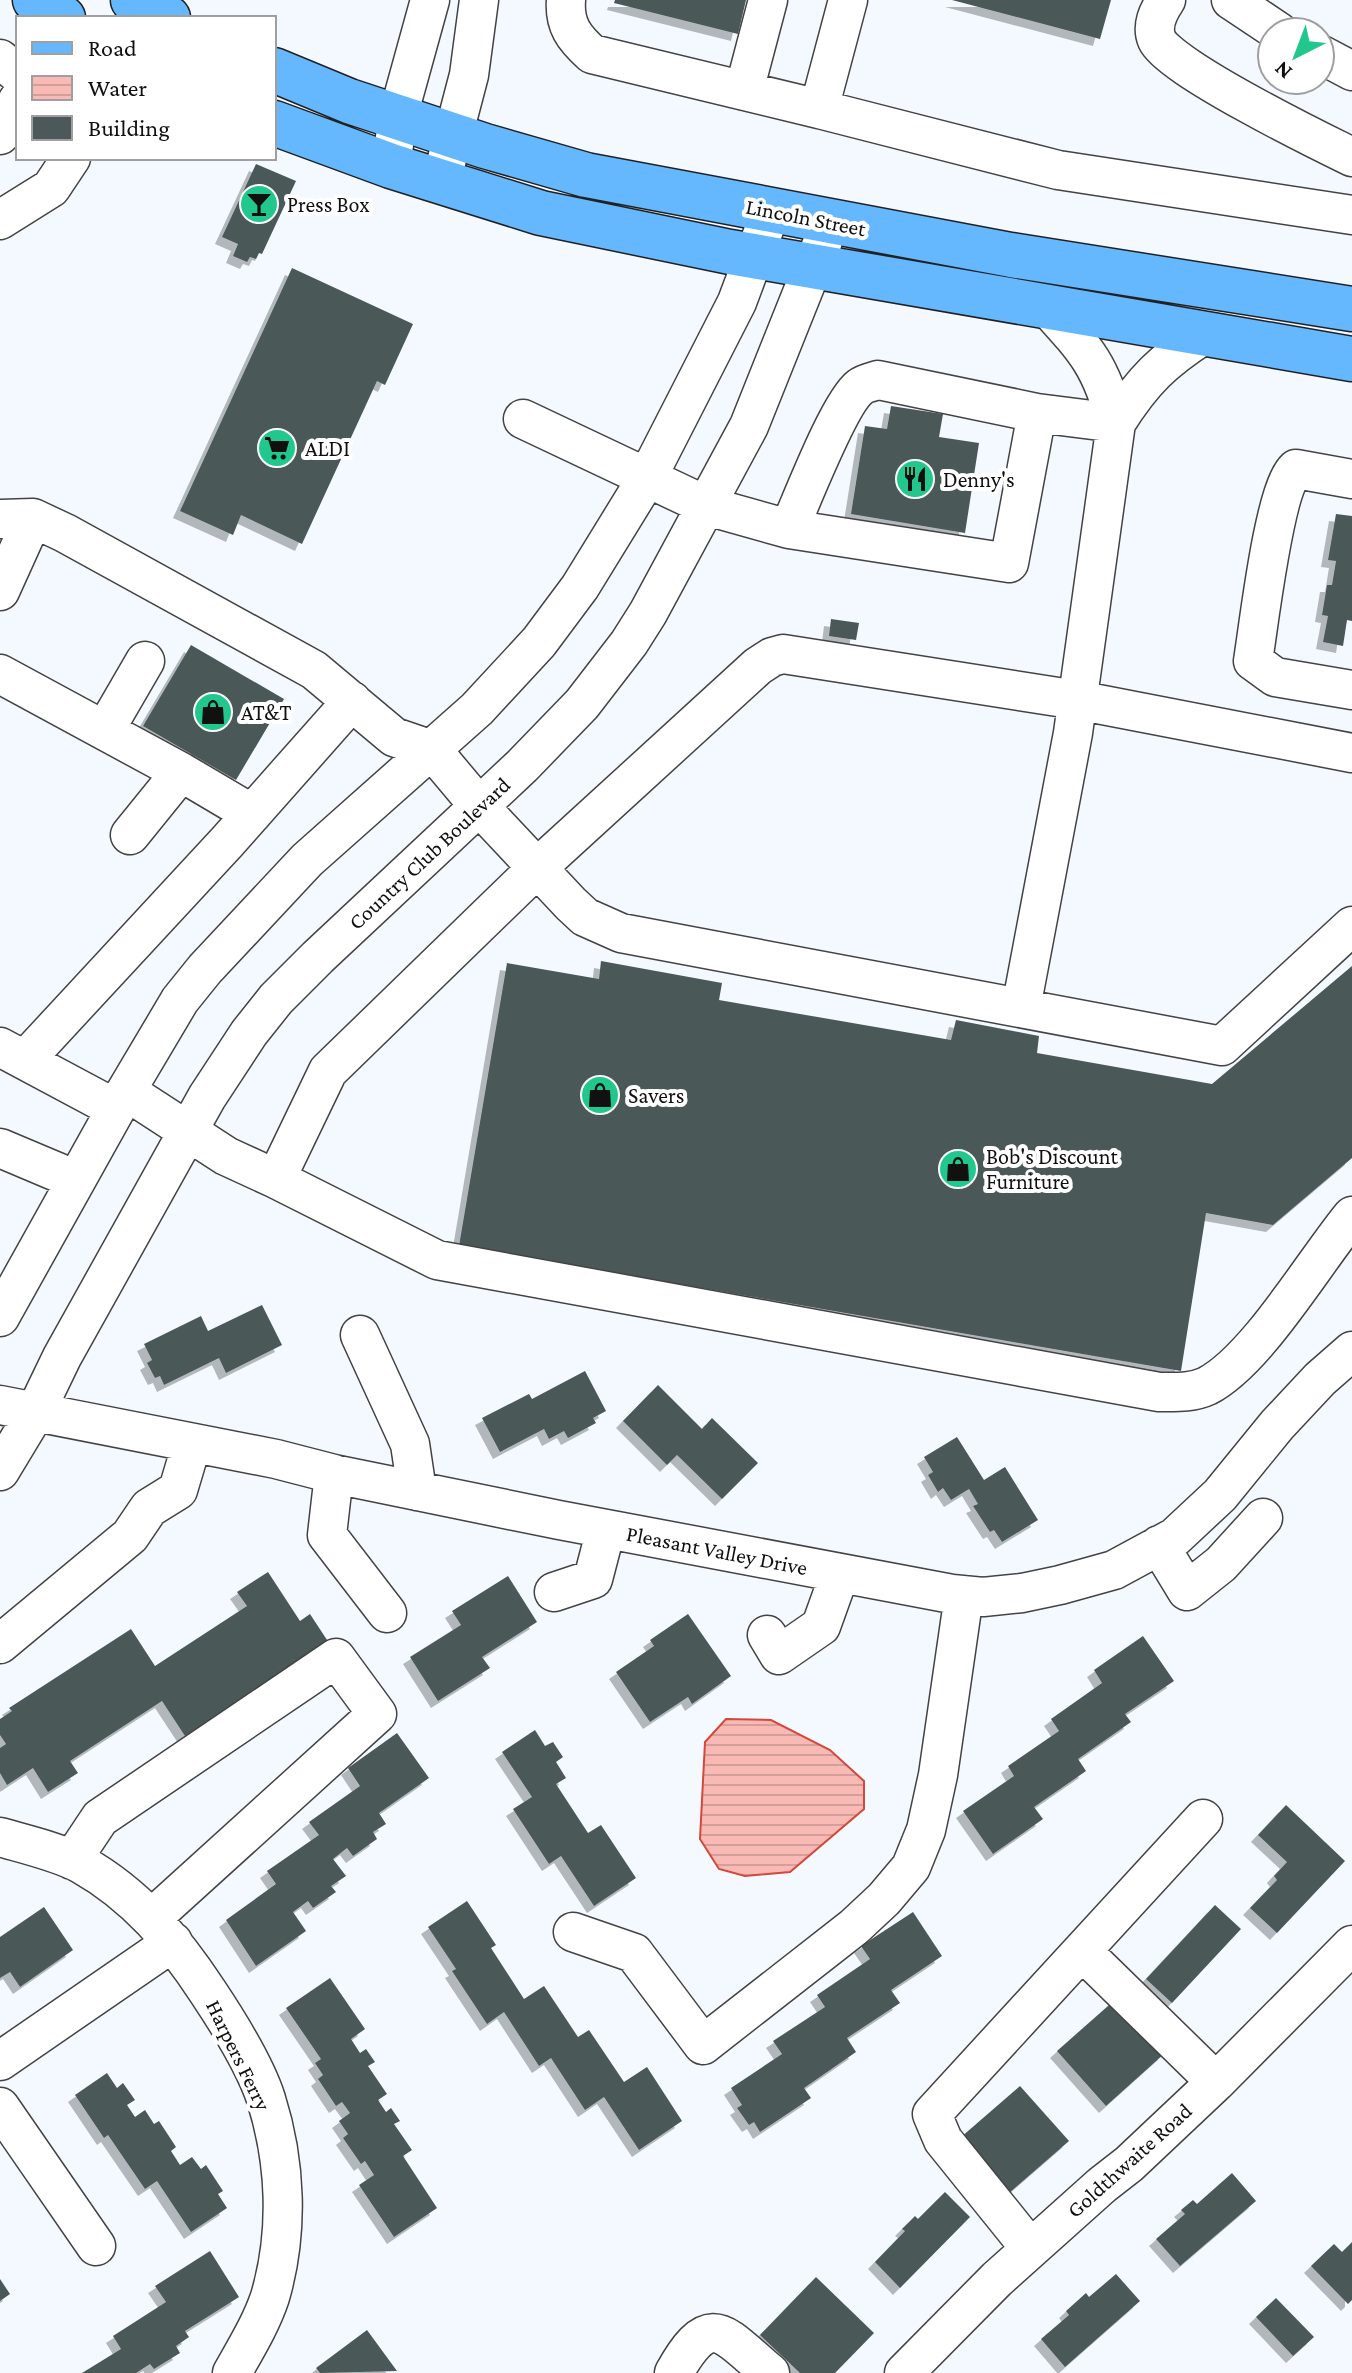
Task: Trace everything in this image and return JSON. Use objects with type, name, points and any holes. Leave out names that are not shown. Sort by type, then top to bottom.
[{"type":"main road","points":[[35,0],[60,16]]},
{"type":"main road","points":[[133,0],[164,16]]},
{"type":"main road","name":"Lincoln Street","points":[[276,71],[349,101],[586,175],[1011,255],[1352,309]]},
{"type":"main road","points":[[276,124],[391,166],[541,213],[753,256],[1352,359]]},
{"type":"street","points":[[391,166],[398,116],[430,0]]},
{"type":"street","points":[[441,182],[469,75],[479,0]]},
{"type":"street","points":[[566,0],[570,32],[592,54],[1058,170],[1352,215]]},
{"type":"street","points":[[744,91],[768,0]]},
{"type":"street","points":[[819,109],[848,0]]},
{"type":"street","points":[[1166,0],[1155,23],[1155,33],[1159,44],[1172,56],[1262,112],[1352,157]]},
{"type":"street","points":[[1231,0],[1256,17]]},
{"type":"street","points":[[0,59],[16,72]]},
{"type":"street","points":[[0,135],[16,104]]},
{"type":"street","points":[[0,220],[51,188],[70,160]]},
{"type":"street","points":[[0,1317],[180,1000],[307,860],[477,709],[539,642],[580,587],[647,478],[737,302],[771,211]]},
{"type":"street","name":"Country Club Boulevard","points":[[0,1471],[18,1409],[62,1357],[228,1065],[276,999],[582,704],[629,643],[749,426],[815,266],[829,222]]},
{"type":"street","points":[[1021,1008],[1077,700],[1116,423],[1098,368],[1048,308]]},
{"type":"street","points":[[1116,423],[1159,366],[1205,334]]},
{"type":"street","points":[[789,529],[845,407],[860,387],[868,383],[878,380],[1037,413],[1116,423]]},
{"type":"street","points":[[523,419],[707,506],[789,529],[1009,563],[1037,413]]},
{"type":"street","points":[[1253,661],[1279,505],[1288,476],[1296,469],[1352,479]]},
{"type":"street","points":[[0,591],[17,518],[314,670],[394,737],[432,750],[479,806],[585,917],[621,933],[1222,1046],[1352,926]]},
{"type":"street","points":[[276,1179],[328,1071],[537,868],[758,666],[772,657],[783,654],[1077,700],[1352,753]]},
{"type":"street","points":[[1253,661],[1282,660],[1338,669],[1352,668]]},
{"type":"street","points":[[105,730],[145,661]]},
{"type":"street","points":[[1253,661],[1275,677],[1352,690]]},
{"type":"street","points":[[0,674],[252,814]]},
{"type":"street","points":[[352,701],[252,814],[12,1054],[188,1132],[226,1156],[437,1260],[1159,1392],[1190,1392],[1209,1385],[1251,1349],[1352,1216]]},
{"type":"street","points":[[130,835],[181,772]]},
{"type":"street","points":[[0,1148],[76,1180]]},
{"type":"street","points":[[360,1335],[410,1444],[417,1491]]},
{"type":"street","name":"Pleasant Valley Drive","points":[[18,1409],[606,1529],[840,1573],[964,1595],[1022,1593],[1114,1570],[1175,1537],[1203,1513],[1303,1397],[1352,1351]]},
{"type":"street","points":[[0,1644],[130,1536],[149,1508],[178,1490],[192,1443]]},
{"type":"street","points":[[334,1474],[327,1535],[387,1613]]},
{"type":"street","points":[[1159,1545],[1187,1591],[1221,1564],[1263,1518]]},
{"type":"street","points":[[554,1592],[593,1579],[606,1529]]},
{"type":"street","points":[[767,1635],[779,1655],[821,1626],[840,1573]]},
{"type":"street","points":[[573,1932],[634,1953],[703,2045],[854,1927],[884,1899],[911,1867],[926,1830],[943,1745],[964,1595]]},
{"type":"street","points":[[0,2061],[163,1930],[377,1714],[336,1658],[100,1818],[72,1860]]},
{"type":"street","points":[[1030,2248],[943,2140],[932,2114],[1203,1819]]},
{"type":"street","name":"Harpers Ferry","points":[[0,1837],[72,1860],[110,1884],[163,1930],[229,2025],[265,2097],[283,2173],[281,2238],[270,2297],[252,2341],[232,2373]]},
{"type":"street","name":"Goldthwaite Road","points":[[904,2373],[1030,2248],[1129,2164],[1216,2082],[1352,1945]]},
{"type":"street","points":[[1082,1951],[1216,2082]]},
{"type":"street","points":[[0,2107],[96,2246]]},
{"type":"street","points":[[674,2373],[682,2358],[704,2334],[714,2331],[725,2336],[770,2373]]},
{"type":"water","points":[[726,1719],[771,1720],[830,1750],[864,1781],[864,1809],[790,1872],[745,1876],[719,1869],[700,1839],[705,1742]]},
{"type":"building","points":[[615,0],[746,0],[738,34],[614,3]]},
{"type":"building","points":[[952,0],[1111,0],[1100,39]]},
{"type":"building","points":[[256,164],[296,181],[262,254],[259,253],[256,259],[250,257],[247,262],[233,256],[238,244],[222,237]]},
{"type":"building","name":"ALDI","points":[[292,268],[413,324],[385,385],[377,381],[302,544],[241,515],[233,535],[180,511]]},
{"type":"building","name":"Denny's","points":[[891,406],[943,414],[939,437],[979,443],[965,533],[851,514],[865,426],[887,429]]},
{"type":"building","points":[[1336,514],[1352,516],[1352,621],[1347,620],[1343,646],[1323,642],[1328,616],[1322,615],[1327,585],[1332,585],[1336,561],[1328,560]]},
{"type":"building","points":[[831,619],[859,623],[856,640],[829,636]]},
{"type":"building","name":"AT&T","points":[[191,645],[284,699],[236,780],[143,726]]},
{"type":"building","points":[[601,961],[722,983],[719,1000],[951,1040],[956,1020],[1039,1036],[1037,1053],[1212,1084],[1352,966],[1352,1158],[1273,1225],[1206,1213],[1181,1371],[459,1246],[507,963],[599,979]]},
{"type":"building","points":[[262,1305],[282,1345],[226,1373],[219,1358],[164,1385],[160,1376],[155,1378],[147,1363],[152,1360],[144,1344],[201,1316],[208,1331]]},
{"type":"building","points":[[585,1371],[606,1411],[593,1418],[596,1423],[568,1438],[564,1431],[549,1439],[544,1429],[500,1452],[482,1418],[529,1394],[532,1399]]},
{"type":"building","points":[[658,1385],[702,1429],[712,1418],[758,1463],[722,1499],[677,1455],[667,1465],[623,1421]]},
{"type":"building","points":[[957,1437],[984,1480],[1005,1467],[1038,1520],[1002,1542],[994,1530],[990,1532],[973,1506],[978,1504],[969,1489],[951,1500],[943,1488],[938,1492],[928,1475],[933,1472],[924,1457]]},
{"type":"building","points":[[268,1572],[300,1621],[310,1614],[329,1643],[185,1736],[162,1701],[70,1761],[78,1773],[48,1792],[33,1768],[7,1785],[0,1773],[0,1748],[6,1744],[0,1735],[0,1719],[12,1711],[9,1708],[131,1629],[155,1666],[247,1606],[237,1592]]},
{"type":"building","points":[[508,1576],[537,1622],[482,1657],[490,1668],[438,1701],[410,1657],[461,1625],[452,1611]]},
{"type":"building","points":[[688,1614],[731,1676],[692,1704],[688,1697],[650,1722],[616,1672],[654,1646],[650,1640]]},
{"type":"building","points":[[1143,1636],[1174,1681],[1125,1714],[1131,1722],[1078,1759],[1086,1771],[1034,1807],[1043,1819],[993,1854],[963,1811],[1014,1776],[1008,1766],[1059,1731],[1051,1719],[1102,1683],[1094,1670]]},
{"type":"building","points":[[535,1730],[545,1746],[553,1742],[563,1757],[556,1762],[566,1778],[556,1784],[588,1833],[601,1825],[636,1878],[594,1906],[561,1856],[549,1864],[513,1809],[532,1797],[502,1752]]},
{"type":"building","points":[[397,1733],[429,1778],[379,1813],[386,1824],[373,1832],[377,1839],[353,1856],[347,1848],[333,1859],[346,1876],[331,1886],[336,1892],[313,1908],[308,1901],[293,1912],[306,1931],[256,1966],[226,1920],[276,1884],[267,1871],[319,1835],[309,1822],[360,1786],[348,1768]]},
{"type":"building","points":[[1286,1805],[1345,1861],[1277,1933],[1250,1908],[1277,1880],[1274,1876],[1287,1862],[1258,1835]]},
{"type":"building","points":[[467,1901],[496,1945],[491,1948],[524,1999],[544,1986],[578,2037],[589,2030],[624,2082],[647,2067],[682,2121],[639,2150],[604,2097],[585,2110],[551,2058],[539,2066],[504,2012],[487,2024],[428,1927]]},
{"type":"building","points":[[1215,1905],[1241,1929],[1172,2003],[1146,1979]]},
{"type":"building","points":[[44,1907],[73,1950],[20,1987],[10,1972],[0,1978],[0,1937]]},
{"type":"building","points":[[913,1912],[942,1956],[891,1990],[900,2003],[847,2038],[856,2052],[804,2088],[811,2098],[760,2132],[754,2122],[749,2125],[737,2108],[742,2105],[731,2088],[782,2054],[773,2041],[825,2007],[817,1995],[870,1959],[861,1946]]},
{"type":"building","points":[[330,1978],[365,2029],[351,2039],[360,2053],[366,2049],[375,2062],[368,2066],[387,2094],[378,2100],[386,2112],[391,2108],[400,2121],[394,2124],[412,2150],[403,2156],[437,2208],[394,2237],[359,2185],[374,2175],[365,2161],[361,2164],[343,2138],[348,2134],[339,2121],[350,2113],[342,2102],[336,2106],[318,2079],[323,2075],[315,2063],[321,2059],[286,2008]]},
{"type":"building","points":[[1117,1998],[1165,2053],[1106,2106],[1057,2051]]},
{"type":"building","points":[[107,2073],[117,2088],[123,2083],[135,2100],[127,2105],[135,2117],[145,2110],[154,2124],[159,2121],[176,2147],[171,2151],[180,2165],[192,2157],[201,2169],[206,2165],[223,2191],[218,2194],[227,2208],[191,2232],[157,2181],[145,2189],[108,2135],[104,2138],[75,2095]]},
{"type":"building","points":[[1020,2086],[1069,2141],[1008,2194],[960,2138]]},
{"type":"building","points":[[1232,2173],[1256,2201],[1180,2266],[1156,2239],[1185,2214],[1181,2210],[1193,2200],[1197,2204]]},
{"type":"building","points":[[945,2192],[970,2217],[900,2288],[875,2262],[915,2216],[918,2219]]},
{"type":"building","points":[[1352,2242],[1352,2300],[1348,2304],[1311,2266],[1334,2244],[1342,2252]]},
{"type":"building","points":[[210,2251],[239,2297],[185,2331],[189,2337],[176,2346],[180,2353],[154,2369],[150,2364],[136,2373],[82,2373],[121,2349],[113,2336],[166,2302],[155,2286]]},
{"type":"building","points":[[1116,2274],[1140,2301],[1065,2367],[1041,2339],[1069,2315],[1066,2311],[1086,2293],[1089,2297]]},
{"type":"building","points":[[816,2277],[874,2333],[835,2373],[800,2373],[760,2335]]},
{"type":"building","points":[[0,2279],[10,2294],[0,2301]]},
{"type":"building","points":[[1276,2298],[1314,2337],[1293,2356],[1256,2317]]},
{"type":"building","points":[[367,2330],[397,2371],[320,2373],[316,2368]]},
{"type":"place","name":"Press Box","points":[[259,204]]},
{"type":"place","name":"ALDI","points":[[277,448]]},
{"type":"place","name":"Denny's","points":[[915,479]]},
{"type":"place","name":"AT&T","points":[[213,712]]},
{"type":"place","name":"Savers","points":[[600,1095]]},
{"type":"place","name":"Bob's Discount Furniture","points":[[958,1169]]}]
